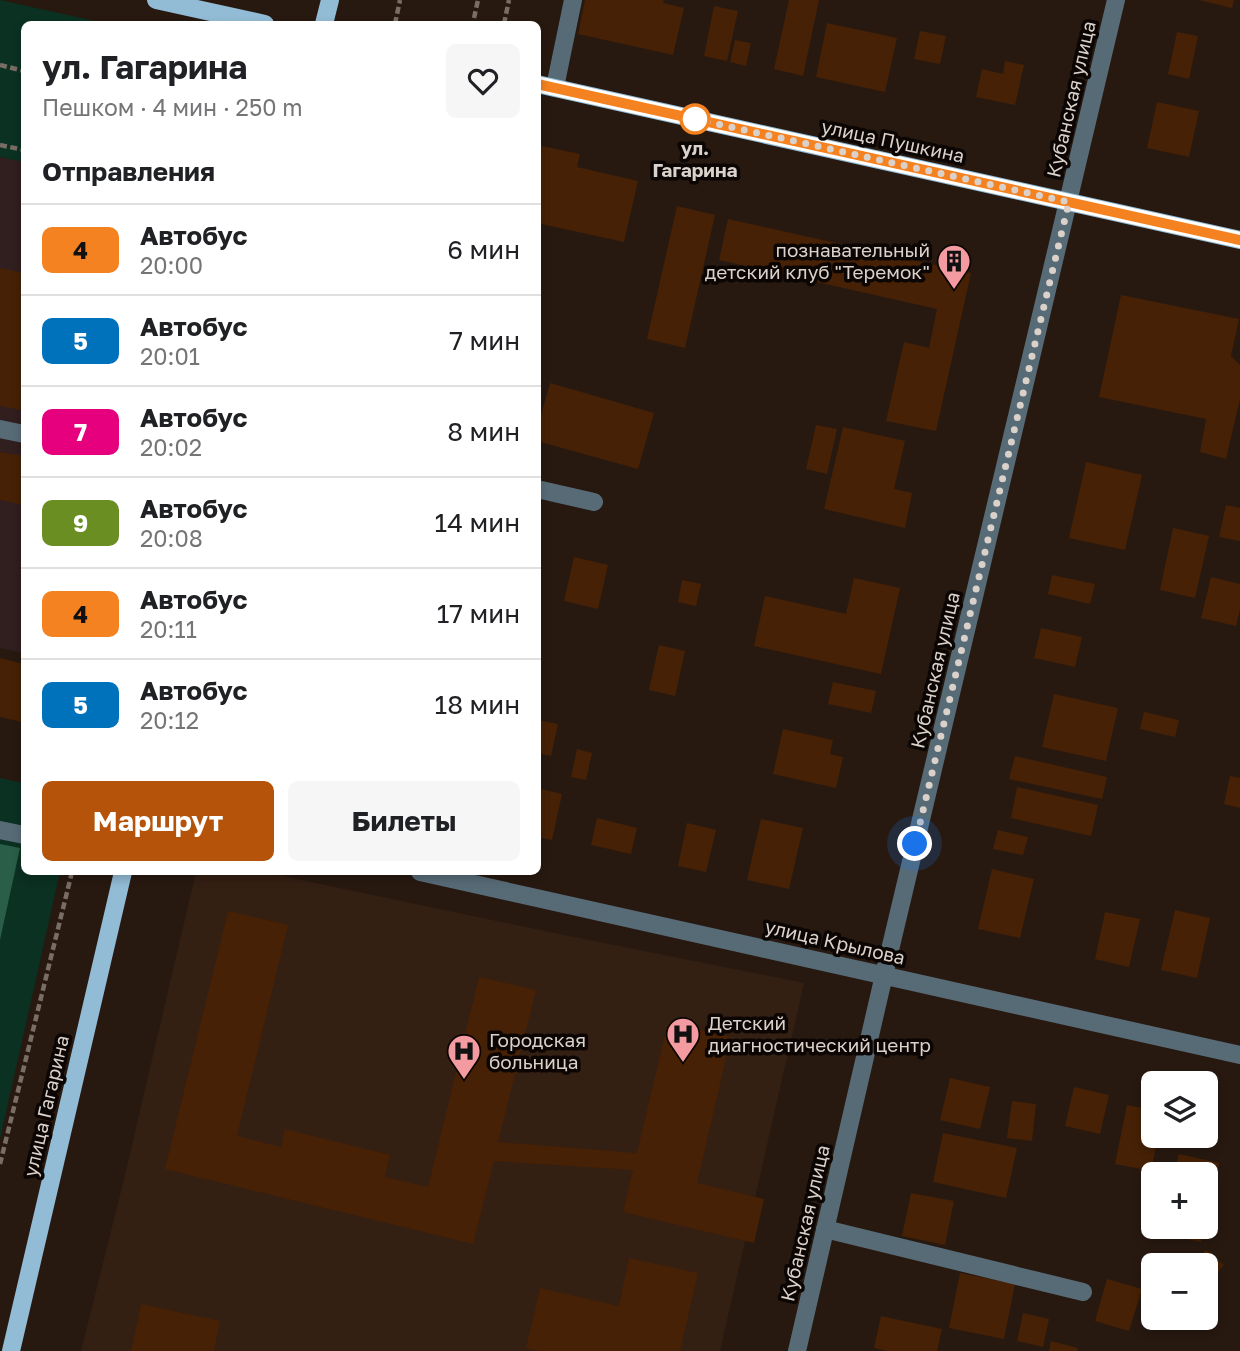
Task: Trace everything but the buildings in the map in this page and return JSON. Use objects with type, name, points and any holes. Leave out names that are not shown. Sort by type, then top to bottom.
[{"type":"main road","points":[[156,0],[251,21]]},
{"type":"main road","points":[[325,21],[330,0]]},
{"type":"main road","name":"улица Пушкина","points":[[541,85],[1240,240]]},
{"type":"main road","name":"улица Гагарина","points":[[11,1351],[122,875]]},
{"type":"street","points":[[555,87],[573,0]]},
{"type":"street","name":"Кубанская улица","points":[[797,1351],[1116,0]]},
{"type":"street","points":[[0,429],[21,433]]},
{"type":"street","points":[[541,490],[594,502]]},
{"type":"street","points":[[0,830],[21,834]]},
{"type":"street","name":"улица Крылова","points":[[434,875],[1240,1055]]},
{"type":"street","points":[[825,1229],[1083,1292]]},
{"type":"path","points":[[396,21],[400,0]]},
{"type":"path","points":[[474,18],[478,0]]},
{"type":"path","points":[[505,21],[509,0]]},
{"type":"path","points":[[0,65],[21,70]]},
{"type":"path","points":[[0,145],[21,149]]},
{"type":"path","points":[[0,1164],[71,875]]},
{"type":"shaded area","points":[[0,157],[21,161],[21,652],[0,648]]},
{"type":"shaded area","name":"Городская больница","points":[[195,875],[277,875],[804,983],[720,1351],[81,1351]]},
{"type":"green space","points":[[0,0],[94,21],[21,21],[21,161],[0,157]]},
{"type":"green space","points":[[0,778],[21,782],[21,875],[59,875],[0,1139]]},
{"type":"green space","points":[[0,844],[20,848],[0,940]]},
{"type":"bus line","name":"4","points":[[541,85],[1240,240]]},
{"type":"place","name":"ул. Гагарина","points":[[695,119]]},
{"type":"place","name":"познавательный детский клуб \"Теремок\"","points":[[954,291]]},
{"type":"place","name":"Детский диагностический центр","points":[[683,1064]]},
{"type":"place","name":"Городская больница","points":[[464,1081]]},
{"type":"route","points":[[695,119],[1069,202],[915,844]]}]
